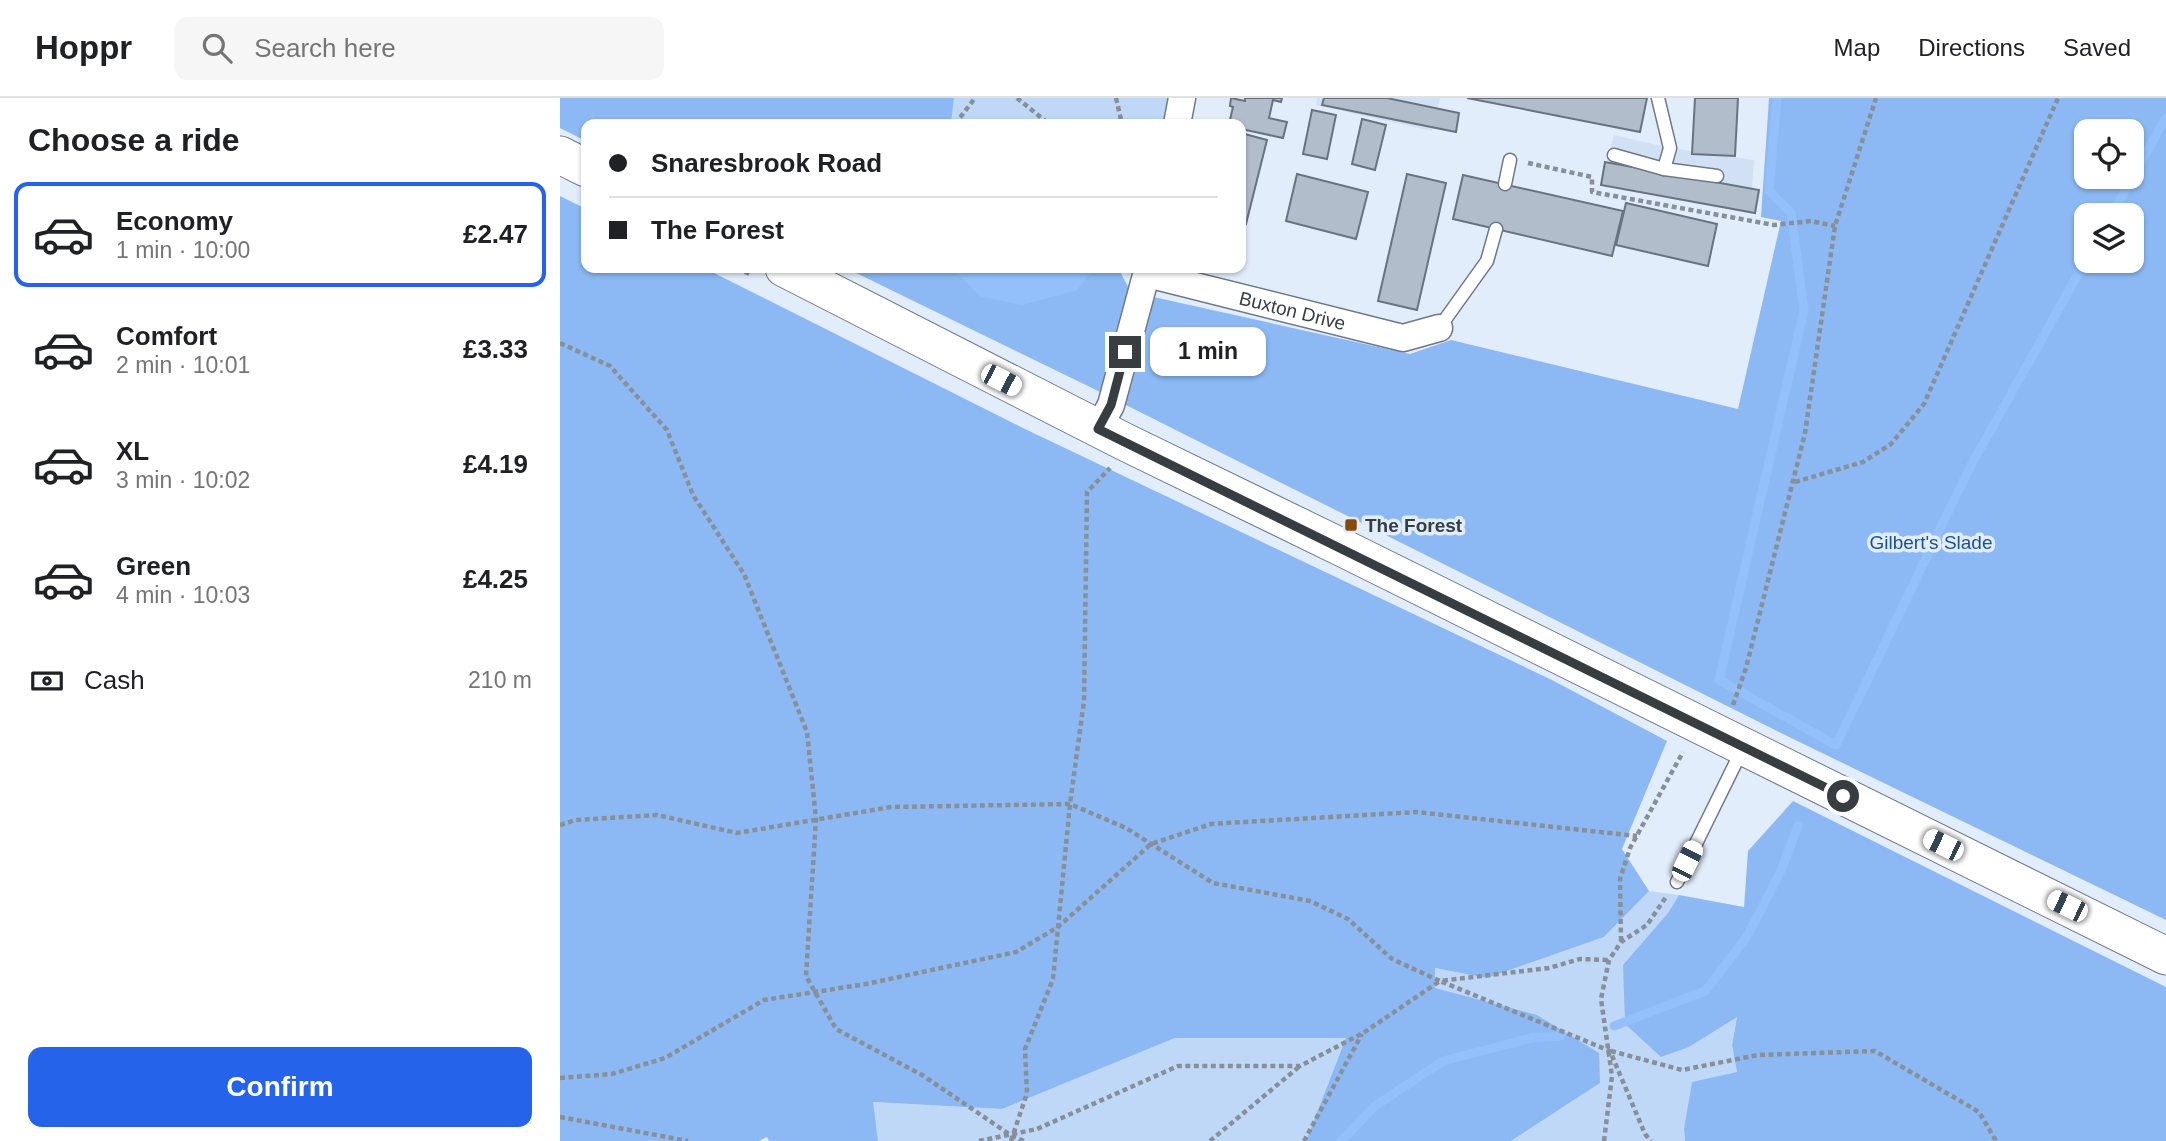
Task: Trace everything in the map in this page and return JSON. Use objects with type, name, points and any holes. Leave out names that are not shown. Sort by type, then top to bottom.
[{"type":"street","points":[[1178,119],[1182,98]]},
{"type":"street","points":[[560,155],[581,166]]},
{"type":"street","points":[[793,273],[1718,741],[2166,956]]},
{"type":"street","points":[[1111,436],[1111,405],[1147,273]]},
{"type":"street","name":"Buxton Drive","points":[[1156,273],[1403,338],[1438,328]]},
{"type":"lane","points":[[1658,98],[1670,148],[1664,169]]},
{"type":"lane","points":[[1614,155],[1664,169],[1717,176]]},
{"type":"lane","points":[[1505,184],[1510,160]]},
{"type":"lane","points":[[1438,328],[1488,261],[1496,229]]},
{"type":"lane","points":[[1677,882],[1718,741]]},
{"type":"path","points":[[959,119],[975,98]]},
{"type":"path","points":[[1017,98],[1043,119]]},
{"type":"path","points":[[1116,98],[1121,119]]},
{"type":"path","points":[[1621,942],[1620,879],[1637,836],[1718,741],[1746,668],[1805,433],[1835,226],[1876,98]]},
{"type":"path","points":[[1794,483],[1863,462],[1891,444],[1924,404],[2058,98]]},
{"type":"path","points":[[1510,160],[1592,177],[1592,192],[1774,225],[1811,221],[1835,226]]},
{"type":"path","points":[[560,343],[610,366],[667,430],[692,495],[744,574],[807,732],[816,819],[806,976],[836,1029],[922,1075],[1012,1138],[1024,1141]]},
{"type":"path","points":[[1012,1138],[1027,1093],[1025,1049],[1053,979],[1070,804],[1084,701],[1087,492],[1118,459],[1111,436]]},
{"type":"path","points":[[560,825],[576,820],[657,815],[737,832],[891,807],[1070,804],[1126,828],[1213,883],[1310,901],[1348,919],[1392,959],[1610,1051],[1682,1070],[1758,1055],[1875,1051],[1979,1112],[1996,1141]]},
{"type":"path","points":[[560,1078],[612,1074],[665,1058],[764,1000],[866,985],[1016,952],[1058,927],[1151,844],[1211,824],[1416,812],[1637,836]]},
{"type":"path","points":[[1604,1141],[1612,1076],[1601,999],[1609,960],[1621,942],[1647,925],[1677,882]]},
{"type":"path","points":[[1210,1141],[1300,1066],[1363,1032],[1440,981],[1549,968],[1580,959],[1609,960]]},
{"type":"path","points":[[1304,1141],[1363,1032]]},
{"type":"path","points":[[1610,1051],[1645,1134],[1651,1141]]},
{"type":"path","points":[[979,1141],[1012,1138],[1037,1129],[1178,1066],[1300,1066]]},
{"type":"path","points":[[560,1115],[688,1141]]},
{"type":"shaded area","points":[[954,98],[1171,98],[1167,119],[952,119]]},
{"type":"shaded area","points":[[1317,98],[1440,98],[1432,131],[1316,105]]},
{"type":"shaded area","points":[[1614,135],[1670,148],[1754,160],[1752,188],[1607,160]]},
{"type":"shaded area","points":[[958,273],[1090,273],[1077,290],[1022,305],[979,296]]},
{"type":"shaded area","points":[[1649,891],[1679,895],[1668,913],[1689,1047],[1737,1016],[1732,1045],[1737,1072],[1684,1129],[1685,1141],[1511,1141],[1600,1083],[1435,988],[1435,968],[1487,978],[1604,937]]},
{"type":"shaded area","points":[[1175,1038],[1347,1038],[1306,1141],[878,1141],[872,1102],[1002,1109]]},
{"type":"green space","points":[[560,98],[954,98],[952,119],[581,119],[581,138],[560,128]]},
{"type":"green space","name":"Gilbert's Slade","points":[[1769,98],[2166,98],[2166,920],[1785,735],[856,273],[1121,273],[1131,292],[1410,354],[1451,340],[1738,409],[1781,221],[1761,217]]},
{"type":"green space","points":[[560,196],[581,206],[581,273],[714,273],[1025,429],[1552,680],[1667,741],[1622,849],[1649,891],[1604,937],[1487,978],[1435,968],[1435,988],[1537,1015],[1599,1053],[1600,1083],[1511,1141],[1306,1141],[1346,1038],[1175,1038],[1002,1109],[873,1102],[878,1141],[769,1141],[767,1137],[759,1141],[560,1141]]},
{"type":"green space","points":[[1793,801],[2166,987],[2166,1141],[1685,1141],[1684,1129],[1692,1082],[1737,1072],[1732,1045],[1737,1017],[1689,1047],[1661,1057],[1625,1024],[1623,965],[1668,913],[1679,895],[1744,907],[1748,851]]},
{"type":"building","points":[[1231,98],[1245,101],[1245,98],[1282,98],[1281,102],[1273,100],[1269,118],[1287,122],[1283,138],[1246,130],[1246,119],[1230,119],[1233,107],[1230,106]]},
{"type":"building","points":[[1324,98],[1387,98],[1459,113],[1456,132],[1322,105]]},
{"type":"building","points":[[1467,98],[1647,98],[1640,132]]},
{"type":"building","points":[[1695,98],[1738,98],[1735,156],[1692,154]]},
{"type":"building","points":[[1312,110],[1336,115],[1327,159],[1303,154]]},
{"type":"building","points":[[1362,119],[1386,125],[1375,170],[1352,164]]},
{"type":"building","points":[[1246,134],[1267,140],[1246,224]]},
{"type":"building","points":[[1605,162],[1759,190],[1755,213],[1601,185]]},
{"type":"building","points":[[1297,174],[1368,192],[1356,239],[1286,221]]},
{"type":"building","points":[[1407,174],[1446,183],[1417,310],[1378,301]]},
{"type":"building","points":[[1463,175],[1623,211],[1612,256],[1453,219]]},
{"type":"building","points":[[1626,203],[1717,224],[1708,266],[1616,245]]},
{"type":"waterway","points":[[1777,98],[1769,191],[1791,213],[1804,310],[1719,680],[1836,745],[1969,469],[2079,273]]},
{"type":"waterway","points":[[2118,203],[2166,118]]},
{"type":"waterway","points":[[1614,1026],[1705,991],[1746,938],[1780,873],[1798,826]]},
{"type":"waterway","points":[[1341,1141],[1375,1106],[1443,1061],[1531,1038],[1561,1036]]},
{"type":"place","name":"The Forest","points":[[1351,525]]},
{"type":"route","points":[[1125,352],[1111,405],[1098,429],[1843,796]]}]
